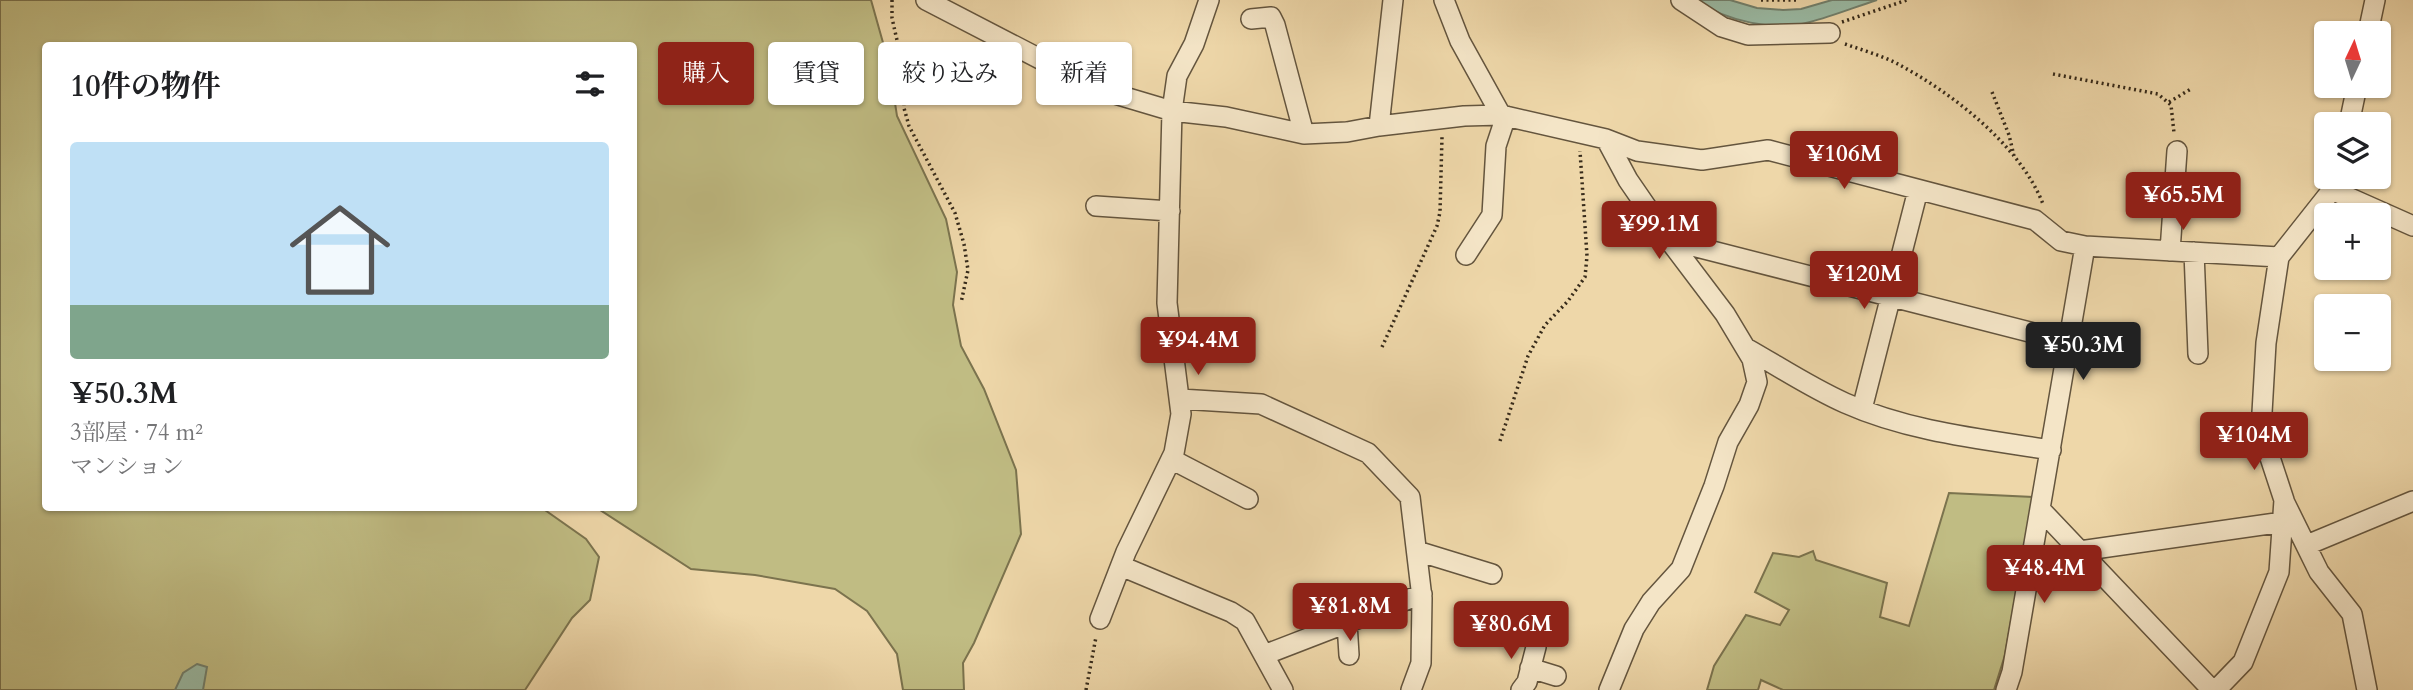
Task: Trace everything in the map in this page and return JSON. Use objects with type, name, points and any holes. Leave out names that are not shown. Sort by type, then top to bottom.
[{"type":"street","points":[[926,0],[1098,89],[1172,111],[1226,117],[1304,134],[1348,132],[1379,125],[1442,118],[1503,116],[1606,139],[1637,151],[1702,159],[1768,150],[2035,220],[2061,241],[2085,246],[2279,257]]},
{"type":"street","points":[[1100,619],[1121,566],[1174,453],[1181,414],[1167,303],[1172,111],[1177,76],[1194,44],[1209,0]]},
{"type":"street","points":[[1379,125],[1393,0]]},
{"type":"street","points":[[1444,0],[1460,41],[1503,116],[1496,146],[1492,215],[1466,255]]},
{"type":"street","points":[[1681,0],[1722,27],[1748,35],[1829,33]]},
{"type":"street","points":[[2371,21],[2375,0]]},
{"type":"street","points":[[1251,19],[1272,9],[1304,134]]},
{"type":"street","points":[[1606,139],[1628,180],[1725,314],[1749,354],[1757,382],[1749,405],[1728,442],[1681,569],[1651,602],[1634,629],[1609,690]]},
{"type":"street","points":[[2170,251],[2177,151]]},
{"type":"street","points":[[2330,189],[2279,257],[2266,343],[2262,430],[2284,500],[2319,572],[2352,614],[2367,690]]},
{"type":"street","points":[[2345,189],[2413,226]]},
{"type":"street","points":[[1862,409],[1919,190]]},
{"type":"street","points":[[1096,206],[1170,211]]},
{"type":"street","points":[[1669,240],[2069,342]]},
{"type":"street","points":[[2006,690],[2012,672],[2041,510],[2085,246]]},
{"type":"street","points":[[2194,253],[2198,354]]},
{"type":"street","points":[[1749,354],[1847,404],[1897,422],[1944,433],[2051,450]]},
{"type":"street","points":[[1180,399],[1261,404],[1368,453],[1410,496],[1422,594],[1421,663],[1410,690]]},
{"type":"street","points":[[1171,459],[1248,499]]},
{"type":"street","points":[[2041,510],[2211,689],[2243,662],[2279,572],[2284,500]]},
{"type":"street","points":[[2306,545],[2413,502]]},
{"type":"street","points":[[2080,551],[2283,522]]},
{"type":"street","points":[[1417,551],[1492,575]]},
{"type":"street","points":[[1121,566],[1231,612],[1245,621],[1283,690]]},
{"type":"street","points":[[1264,655],[1422,594]]},
{"type":"street","points":[[1347,622],[1349,655]]},
{"type":"street","points":[[1521,690],[1536,647]]},
{"type":"street","points":[[1530,668],[1556,676]]},
{"type":"path","points":[[892,0],[892,18],[903,67],[904,108],[909,126],[955,213],[964,244],[968,270],[961,303]]},
{"type":"path","points":[[1761,0],[1796,0]]},
{"type":"path","points":[[1906,0],[1843,22],[1829,33],[1843,43],[1893,62],[1930,83],[2001,141],[2036,186],[2043,204],[2043,226]]},
{"type":"path","points":[[2053,74],[2158,94],[2171,105],[2177,151]]},
{"type":"path","points":[[2168,103],[2191,89]]},
{"type":"path","points":[[1992,92],[2009,135],[2015,159]]},
{"type":"path","points":[[1382,346],[1437,226],[1440,212],[1442,118]]},
{"type":"path","points":[[1500,441],[1528,356],[1545,325],[1568,301],[1584,277],[1587,256],[1580,133]]},
{"type":"path","points":[[1086,690],[1100,619]]},
{"type":"shaded area","points":[[0,0],[871,0],[883,42],[878,42],[878,105],[895,105],[897,116],[946,219],[957,272],[953,305],[961,346],[984,389],[1016,470],[1021,534],[963,663],[964,690],[903,690],[897,654],[867,611],[835,589],[755,575],[691,569],[602,511],[637,511],[637,42],[42,42],[42,511],[546,511],[586,539],[599,557],[590,600],[572,618],[525,690],[0,690]]},
{"type":"shaded area","points":[[1695,0],[1730,0],[1757,8],[1783,10],[1801,9],[1832,0],[1877,0],[1810,22],[1781,26],[1736,19]]},
{"type":"shaded area","points":[[1949,493],[2033,497],[2005,655],[1994,690],[1783,690],[1761,680],[1758,690],[1707,690],[1714,666],[1746,615],[1780,625],[1789,610],[1755,592],[1773,553],[1799,557],[1813,551],[1816,560],[1887,583],[1880,617],[1909,626]]},
{"type":"shaded area","points":[[197,664],[207,667],[203,690],[175,690],[183,673]]}]
